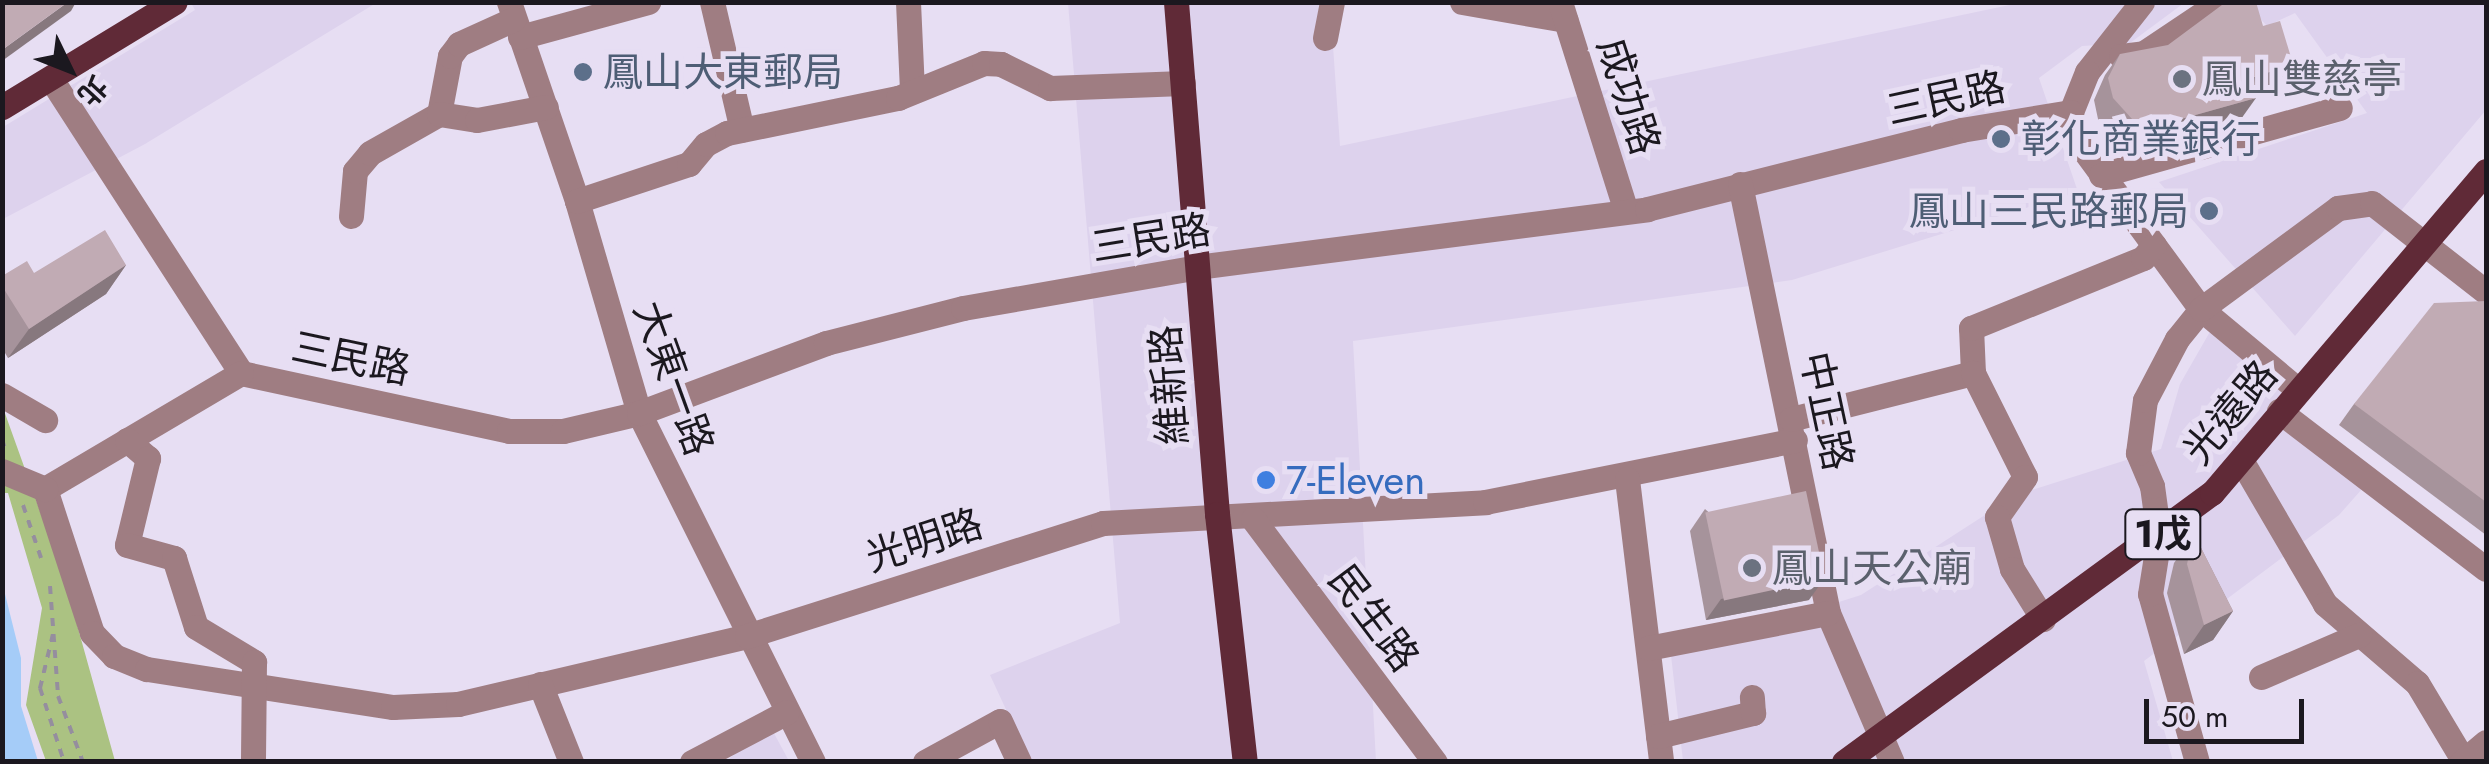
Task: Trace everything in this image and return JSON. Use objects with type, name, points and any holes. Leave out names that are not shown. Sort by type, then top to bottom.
[{"type":"main road","name":"維新路","points":[[1176,2],[1217,514],[1245,762]]},
{"type":"main road","points":[[3,106],[169,4]]},
{"type":"main road","name":"光遠路","points":[[1844,762],[2159,537],[2241,460],[2421,240],[2486,171]]},
{"type":"street","points":[[439,114],[458,44],[514,20],[648,2]]},
{"type":"street","points":[[712,2],[742,130]]},
{"type":"street","points":[[908,2],[912,92]]},
{"type":"street","points":[[1325,38],[1332,2]]},
{"type":"street","points":[[1462,2],[1563,11]]},
{"type":"street","points":[[2142,2],[2087,72],[2071,112],[2073,135],[2201,308],[2297,389]]},
{"type":"street","points":[[2101,58],[2144,53],[2220,2]]},
{"type":"street","name":"成功路","points":[[1563,11],[1626,212]]},
{"type":"street","name":"大東一路","points":[[514,20],[577,201],[639,413],[813,762]]},
{"type":"street","points":[[577,201],[689,164],[714,138],[912,92],[993,61],[1050,88],[1183,83]]},
{"type":"street","name":"三民路","points":[[52,79],[240,373],[509,431],[563,431],[639,413],[826,343],[962,308],[1198,268],[1626,212],[1961,130],[2071,112]]},
{"type":"street","points":[[350,216],[355,171],[370,153],[439,114],[476,120],[546,106]]},
{"type":"street","points":[[2101,174],[2340,108]]},
{"type":"street","name":"中正路","points":[[1740,184],[1828,613],[1878,739],[1892,762]]},
{"type":"street","points":[[2197,762],[2150,594],[2159,537],[2152,486],[2138,453],[2145,400],[2201,308],[2338,208],[2372,203],[2486,292]]},
{"type":"street","points":[[2043,620],[2012,568],[1997,517],[2025,477],[1974,373],[1971,328],[2142,258],[2154,245]]},
{"type":"street","points":[[7,471],[46,488],[240,373]]},
{"type":"street","name":"光明路","points":[[46,488],[92,633],[114,656],[147,669],[393,707],[458,704],[747,636],[1103,523],[1217,514],[1253,518],[1485,502],[1627,479],[1974,373]]},
{"type":"street","points":[[2,395],[45,420]]},
{"type":"street","points":[[2279,411],[2486,569]]},
{"type":"street","points":[[127,440],[148,458],[127,545],[174,558],[196,627],[254,662],[254,762]]},
{"type":"street","points":[[2241,460],[2325,604],[2417,683],[2462,761],[2486,742]]},
{"type":"street","points":[[1627,479],[1660,749],[1752,714],[1752,697]]},
{"type":"street","name":"民生路","points":[[1253,518],[1435,762]]},
{"type":"street","points":[[1648,648],[1828,613]]},
{"type":"street","points":[[2260,678],[2359,635]]},
{"type":"street","points":[[540,684],[571,762]]},
{"type":"street","points":[[692,762],[787,712]]},
{"type":"street","points":[[925,762],[1000,722],[1019,762]]},
{"type":"path","points":[[7,471],[51,588],[58,696],[82,762]]},
{"type":"path","points":[[54,629],[40,688],[64,762]]},
{"type":"shaded area","points":[[191,3],[376,3],[145,144],[3,219],[3,127],[195,10]]},
{"type":"shaded area","points":[[1068,3],[1330,3],[1340,146],[2019,3],[2184,3],[2130,43],[2082,46],[2039,78],[2078,192],[1792,280],[1353,341],[1376,761],[1030,761],[990,675],[1120,623]]},
{"type":"shaded area","points":[[2246,3],[2486,3],[2486,110],[2295,336],[2159,182],[2367,113],[2295,13],[2267,26]]},
{"type":"shaded area","points":[[2219,316],[2362,489],[2339,515],[2144,661],[2173,761],[1683,761],[1671,655],[1861,595],[2016,495],[2161,449],[2180,384]]},
{"type":"shaded area","points":[[770,726],[789,761],[725,762]]},
{"type":"green space","points":[[2,405],[64,578],[115,761],[46,761],[26,705],[42,608],[8,493],[3,493]]},
{"type":"water","points":[[2,582],[21,658],[21,706],[38,761],[5,761],[3,752]]},
{"type":"building","points":[[2,2],[68,2],[2,50]]},
{"type":"building","name":"鳳山雙慈亭","points":[[2226,2],[2256,2],[2263,26],[2280,21],[2293,64],[2254,77],[2256,98],[2142,130],[2113,98],[2108,78],[2120,54],[2168,45]]},
{"type":"building","points":[[105,230],[126,265],[29,329],[2,286],[2,276],[27,261],[34,273]]},
{"type":"building","points":[[2486,301],[2486,502],[2354,404],[2434,303]]},
{"type":"building","name":"鳳山天公廟","points":[[1806,491],[1825,579],[1724,600],[1705,512]]},
{"type":"building","points":[[2194,534],[2233,611],[2204,625],[2187,564]]},
{"type":"place","name":"鳳山大東郵局","points":[[583,72]]},
{"type":"place","name":"鳳山雙慈亭","points":[[2182,79]]},
{"type":"place","name":"彰化商業銀行","points":[[2001,139]]},
{"type":"place","name":"鳳山三民路郵局","points":[[2209,211]]},
{"type":"place","name":"7-Eleven","points":[[1266,480]]},
{"type":"place","name":"鳳山天公廟","points":[[1752,568]]}]
